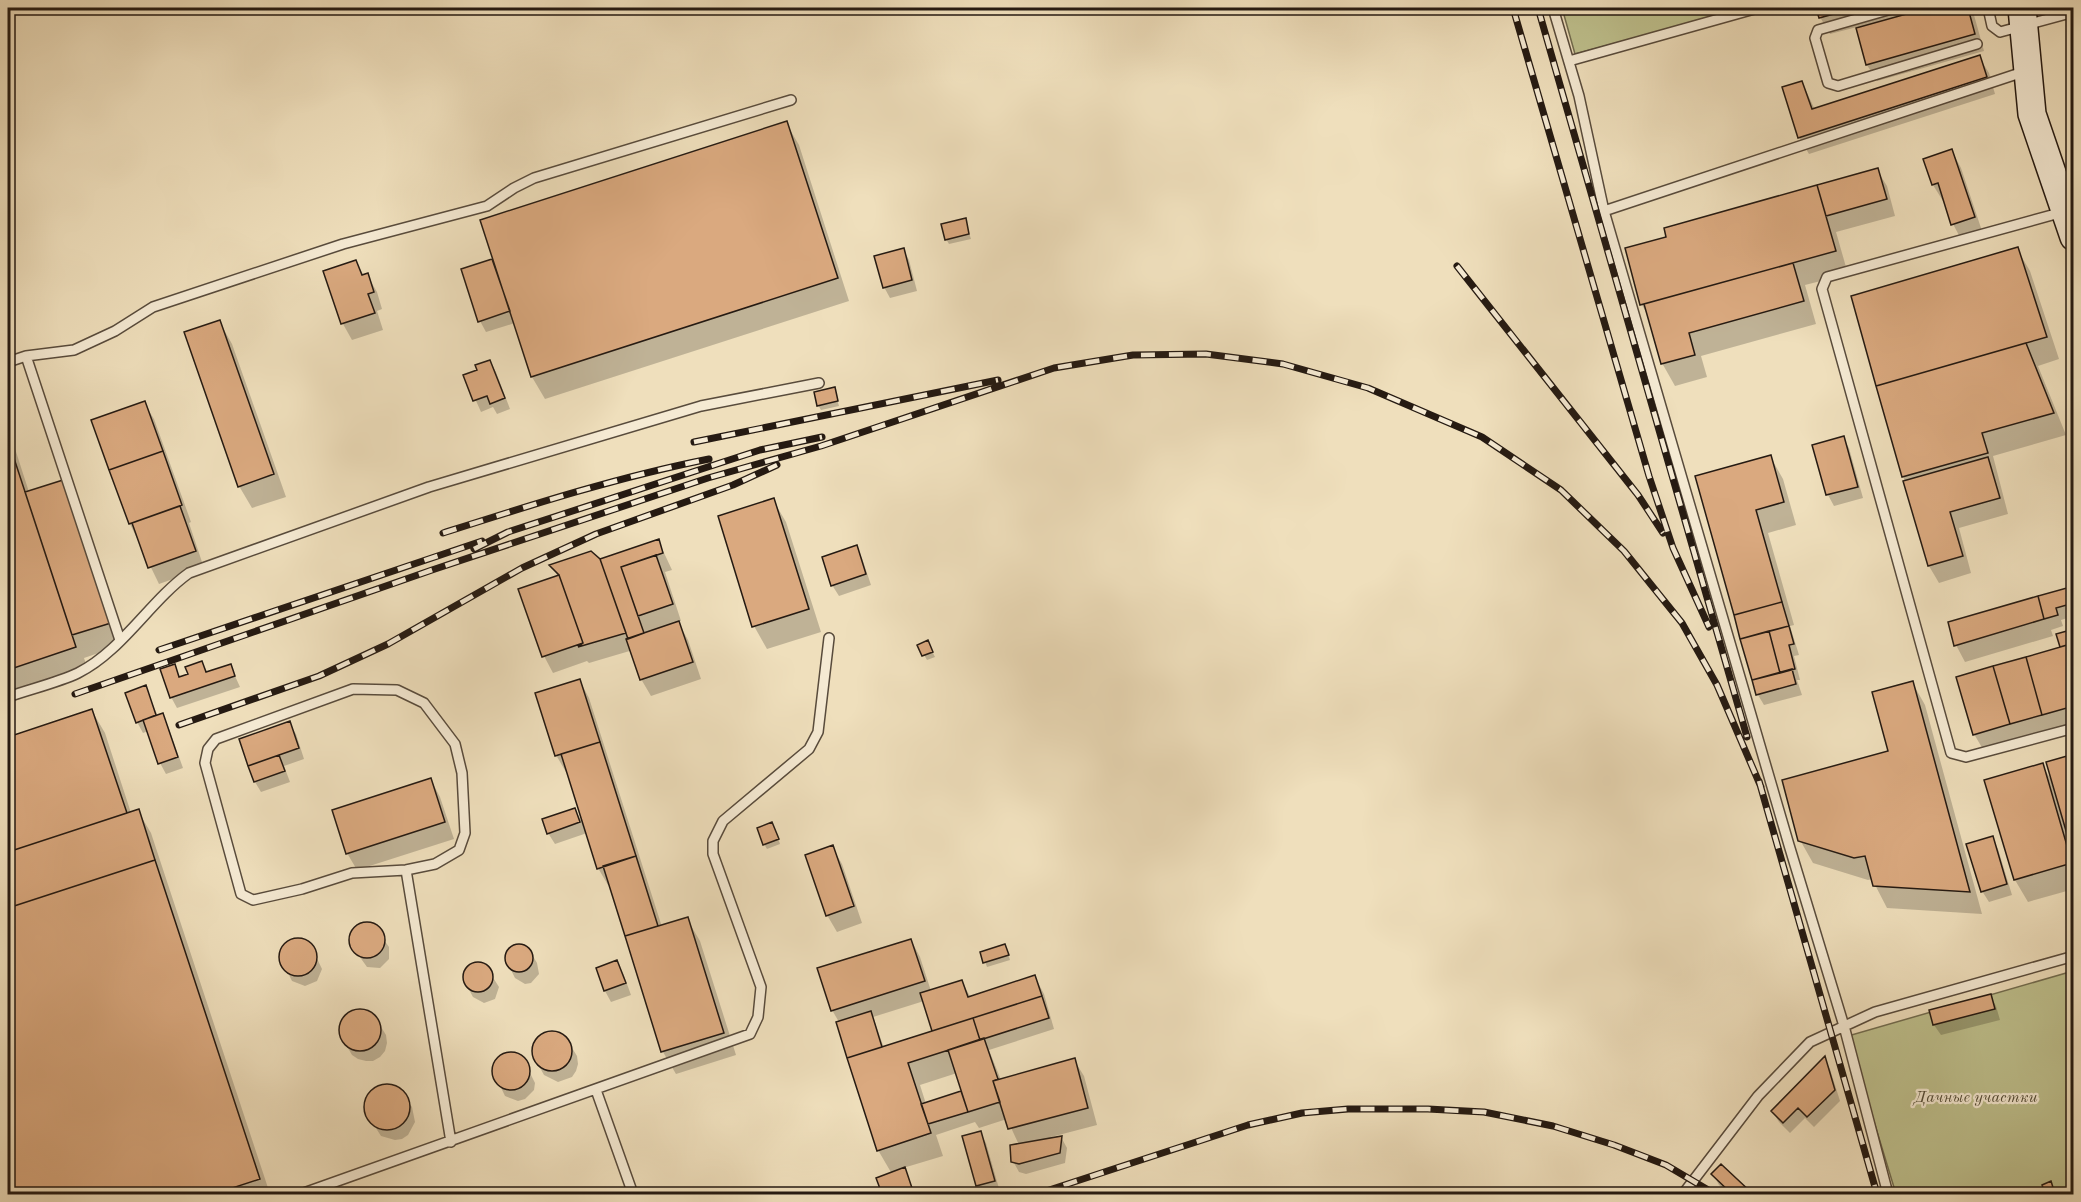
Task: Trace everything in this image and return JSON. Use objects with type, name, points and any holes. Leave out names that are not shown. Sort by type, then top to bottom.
[{"type":"main road","points":[[2023,17],[2032,114],[2073,237]]},
{"type":"lane","points":[[1553,8],[1579,96],[1604,211],[1792,856],[1844,1026],[1888,1194]]},
{"type":"lane","points":[[1569,61],[1758,8]]},
{"type":"lane","points":[[1895,8],[1818,30],[1815,38],[1828,83],[1838,86],[1977,44]]},
{"type":"lane","points":[[1988,8],[1992,26],[2000,32],[2023,17],[2073,12]]},
{"type":"lane","points":[[1604,211],[2028,70]]},
{"type":"lane","points":[[8,362],[26,356],[74,350],[115,331],[153,307],[343,244],[487,206],[534,178],[791,100]]},
{"type":"lane","points":[[2065,212],[1827,277],[1822,289],[1952,753],[1966,757],[2073,728]]},
{"type":"lane","points":[[26,356],[120,640]]},
{"type":"lane","points":[[8,697],[78,673],[93,663],[120,640],[174,584],[189,573],[429,487],[701,406],[819,382]]},
{"type":"lane","points":[[301,1194],[750,1034],[758,1017],[761,987],[713,854],[713,841],[723,821],[809,749],[818,732],[829,638]]},
{"type":"lane","points":[[352,689],[397,690],[424,703],[455,744],[462,773],[465,833],[459,850],[435,864],[406,870],[352,873],[302,889],[253,900],[241,894],[205,763],[208,749],[216,739],[352,689]]},
{"type":"lane","points":[[406,870],[451,1142]]},
{"type":"lane","points":[[1683,1194],[1758,1096],[1809,1042],[1875,1012],[2073,956]]},
{"type":"lane","points":[[596,1090],[633,1194]]},
{"type":"green space","points":[[1562,8],[1747,8],[1575,54]]},
{"type":"green space","name":"Дачные участки","points":[[2073,971],[2073,1194],[1896,1194],[1848,1036]]},
{"type":"building","points":[[1816,8],[1856,8],[1819,18]]},
{"type":"building","points":[[1928,8],[1968,8],[1975,34],[1866,65],[1856,28]]},
{"type":"building","points":[[1980,55],[1987,77],[1798,138],[1782,87],[1802,81],[1812,109]]},
{"type":"building","points":[[787,121],[838,278],[531,377],[480,220]]},
{"type":"building","points":[[1952,149],[1975,217],[1951,225],[1938,183],[1932,185],[1923,159]]},
{"type":"building","points":[[1878,168],[1887,199],[1826,216],[1817,185]]},
{"type":"building","points":[[1817,185],[1836,251],[1640,305],[1625,248],[1666,237],[1664,228]]},
{"type":"building","points":[[966,218],[969,234],[945,240],[941,224]]},
{"type":"building","points":[[2018,247],[2047,337],[1876,386],[1851,296]]},
{"type":"building","points":[[904,248],[912,280],[883,288],[874,256]]},
{"type":"building","points":[[492,259],[510,311],[478,322],[461,269]]},
{"type":"building","points":[[356,260],[362,275],[368,273],[374,292],[368,294],[375,313],[341,324],[323,271]]},
{"type":"building","points":[[1793,263],[1804,301],[1689,333],[1695,355],[1661,364],[1644,304]]},
{"type":"building","points":[[220,320],[274,474],[238,487],[184,332]]},
{"type":"building","points":[[2026,343],[2054,413],[1982,433],[1988,453],[1902,477],[1876,386]]},
{"type":"building","points":[[490,360],[505,398],[490,404],[487,396],[473,401],[463,375],[477,370],[475,365]]},
{"type":"building","points":[[835,387],[838,401],[817,406],[814,392]]},
{"type":"building","points":[[145,401],[163,451],[109,470],[91,420]]},
{"type":"building","points":[[1844,436],[1858,487],[1826,495],[1812,445]]},
{"type":"building","points":[[8,440],[76,647],[8,670]]},
{"type":"building","points":[[163,451],[182,505],[129,524],[109,470]]},
{"type":"building","points":[[1771,455],[1784,502],[1756,510],[1782,602],[1734,615],[1695,476]]},
{"type":"building","points":[[1988,457],[2000,498],[1950,512],[1963,556],[1928,566],[1903,481]]},
{"type":"building","points":[[63,480],[111,623],[72,635],[25,492]]},
{"type":"building","points":[[774,498],[809,609],[752,627],[718,516]]},
{"type":"building","points":[[180,506],[196,551],[148,568],[132,523]]},
{"type":"building","points":[[659,539],[663,553],[621,567],[644,633],[628,639],[600,559]]},
{"type":"building","points":[[857,545],[866,574],[831,586],[822,557]]},
{"type":"building","points":[[591,551],[600,559],[626,633],[578,647],[583,643],[559,575],[549,565]]},
{"type":"building","points":[[656,555],[673,604],[638,616],[621,567]]},
{"type":"building","points":[[559,575],[583,643],[542,657],[518,589]]},
{"type":"building","points":[[2074,586],[2074,603],[2056,608],[2058,615],[2044,619],[2038,596]]},
{"type":"building","points":[[2038,596],[2044,619],[1954,646],[1948,622]]},
{"type":"building","points":[[1782,602],[1789,626],[1740,639],[1734,615]]},
{"type":"building","points":[[679,621],[693,662],[640,680],[626,639]]},
{"type":"building","points":[[1789,626],[1794,644],[1789,645],[1795,669],[1780,673],[1769,631]]},
{"type":"building","points":[[2074,629],[2074,643],[2060,647],[2056,634]]},
{"type":"building","points":[[1769,631],[1780,673],[1752,680],[1740,639]]},
{"type":"building","points":[[928,640],[933,652],[922,656],[917,645]]},
{"type":"building","points":[[2074,643],[2074,706],[2042,715],[2026,657]]},
{"type":"building","points":[[2026,657],[2042,715],[2010,724],[1993,666]]},
{"type":"building","points":[[202,661],[206,672],[231,664],[235,676],[170,698],[160,669],[175,664],[179,677],[188,674],[185,667]]},
{"type":"building","points":[[1993,666],[2010,724],[1973,735],[1956,677]]},
{"type":"building","points":[[1792,669],[1796,684],[1756,695],[1752,680]]},
{"type":"building","points":[[580,679],[600,742],[555,756],[535,693]]},
{"type":"building","points":[[1913,681],[1970,892],[1873,886],[1865,856],[1854,858],[1798,841],[1782,780],[1888,751],[1872,692]]},
{"type":"building","points":[[146,685],[156,715],[136,723],[125,693]]},
{"type":"building","points":[[92,709],[127,813],[8,852],[8,737]]},
{"type":"building","points":[[163,713],[178,757],[158,764],[143,720]]},
{"type":"building","points":[[290,721],[299,748],[248,766],[239,739]]},
{"type":"building","points":[[600,742],[636,856],[597,869],[561,754]]},
{"type":"building","points":[[2074,754],[2074,848],[2071,848],[2046,762]]},
{"type":"building","points":[[279,755],[285,771],[254,782],[248,766]]},
{"type":"building","points":[[2043,763],[2072,863],[2014,880],[1984,780]]},
{"type":"building","points":[[431,778],[445,822],[346,854],[332,810]]},
{"type":"building","points":[[575,808],[580,822],[547,834],[542,819]]},
{"type":"building","points":[[139,809],[155,860],[8,908],[8,852]]},
{"type":"building","points":[[772,822],[779,839],[763,845],[757,828]]},
{"type":"building","points":[[1993,836],[2007,884],[1981,892],[1966,844]]},
{"type":"building","points":[[833,845],[854,906],[826,916],[805,855]]},
{"type":"building","points":[[636,856],[658,926],[625,936],[603,866]]},
{"type":"building","points":[[155,860],[260,1179],[214,1194],[8,1194],[8,908]]},
{"type":"building","points":[[688,917],[724,1033],[661,1052],[625,936]]},
{"type":"building","points":[[367,922],[379,928],[385,940],[379,952],[367,958],[355,952],[349,940],[355,928]]},
{"type":"building","points":[[298,938],[311,944],[317,957],[311,970],[298,976],[285,970],[279,957],[285,944]]},
{"type":"building","points":[[911,939],[925,981],[831,1011],[817,968]]},
{"type":"building","points":[[519,944],[529,948],[533,958],[529,968],[519,972],[509,968],[505,958],[509,948]]},
{"type":"building","points":[[1005,944],[1009,955],[983,963],[980,952]]},
{"type":"building","points":[[617,960],[626,983],[604,991],[596,968]]},
{"type":"building","points":[[478,962],[489,966],[493,977],[489,988],[478,992],[467,988],[463,977],[467,966]]},
{"type":"building","points":[[1035,975],[1042,996],[932,1031],[920,993],[962,980],[968,997]]},
{"type":"building","points":[[1991,994],[1995,1009],[1933,1025],[1929,1010]]},
{"type":"building","points":[[1042,996],[1049,1018],[980,1040],[973,1018]]},
{"type":"building","points":[[360,1009],[375,1015],[381,1030],[375,1045],[360,1051],[345,1045],[339,1030],[345,1015]]},
{"type":"building","points":[[871,1011],[882,1047],[847,1058],[836,1022]]},
{"type":"building","points":[[973,1018],[980,1040],[908,1063],[931,1133],[877,1151],[847,1058]]},
{"type":"building","points":[[552,1031],[560,1032],[566,1037],[571,1043],[571,1059],[566,1065],[560,1070],[552,1071],[544,1070],[538,1065],[533,1059],[532,1051],[533,1043],[538,1037],[544,1032]]},
{"type":"building","points":[[984,1038],[998,1079],[993,1081],[1000,1102],[968,1112],[948,1050]]},
{"type":"building","points":[[511,1052],[524,1058],[530,1071],[524,1084],[511,1090],[498,1084],[492,1071],[498,1058]]},
{"type":"building","points":[[1825,1056],[1835,1090],[1807,1117],[1798,1108],[1783,1123],[1771,1111]]},
{"type":"building","points":[[1075,1058],[1088,1108],[1008,1129],[993,1081]]},
{"type":"building","points":[[387,1084],[403,1091],[410,1107],[403,1123],[387,1130],[371,1123],[364,1107],[371,1091]]},
{"type":"building","points":[[961,1091],[968,1112],[928,1124],[921,1104]]},
{"type":"building","points":[[981,1131],[995,1181],[976,1186],[962,1136]]},
{"type":"building","points":[[1062,1136],[1060,1153],[1019,1164],[1011,1162],[1010,1145]]},
{"type":"building","points":[[1721,1164],[1753,1194],[1732,1194],[1711,1174]]},
{"type":"building","points":[[905,1167],[914,1194],[882,1194],[876,1178]]},
{"type":"building","points":[[2051,1181],[2055,1194],[2045,1194],[2042,1185]]},
{"type":"railway","points":[[1513,8],[1649,476],[1673,548],[1709,627]]},
{"type":"railway","points":[[1538,8],[1747,737]]},
{"type":"railway","points":[[1457,266],[1638,495],[1663,533]]},
{"type":"railway","points":[[75,694],[432,570],[708,478],[821,446],[1054,368],[1133,355],[1206,354],[1283,364],[1368,388],[1482,437],[1561,490],[1624,551],[1682,623],[1717,685],[1761,787]]},
{"type":"railway","points":[[694,442],[998,380]]},
{"type":"railway","points":[[474,549],[508,532],[760,450],[822,437]]},
{"type":"railway","points":[[443,533],[608,483],[709,459]]},
{"type":"railway","points":[[179,725],[319,676],[388,644],[522,568],[596,534],[733,485],[777,465]]},
{"type":"railway","points":[[159,650],[482,541]]},
{"type":"railway","points":[[1759,781],[1877,1194]]},
{"type":"railway","points":[[1037,1194],[1248,1125],[1302,1113],[1348,1109],[1484,1112],[1553,1126],[1614,1145],[1666,1165],[1715,1194]]}]
